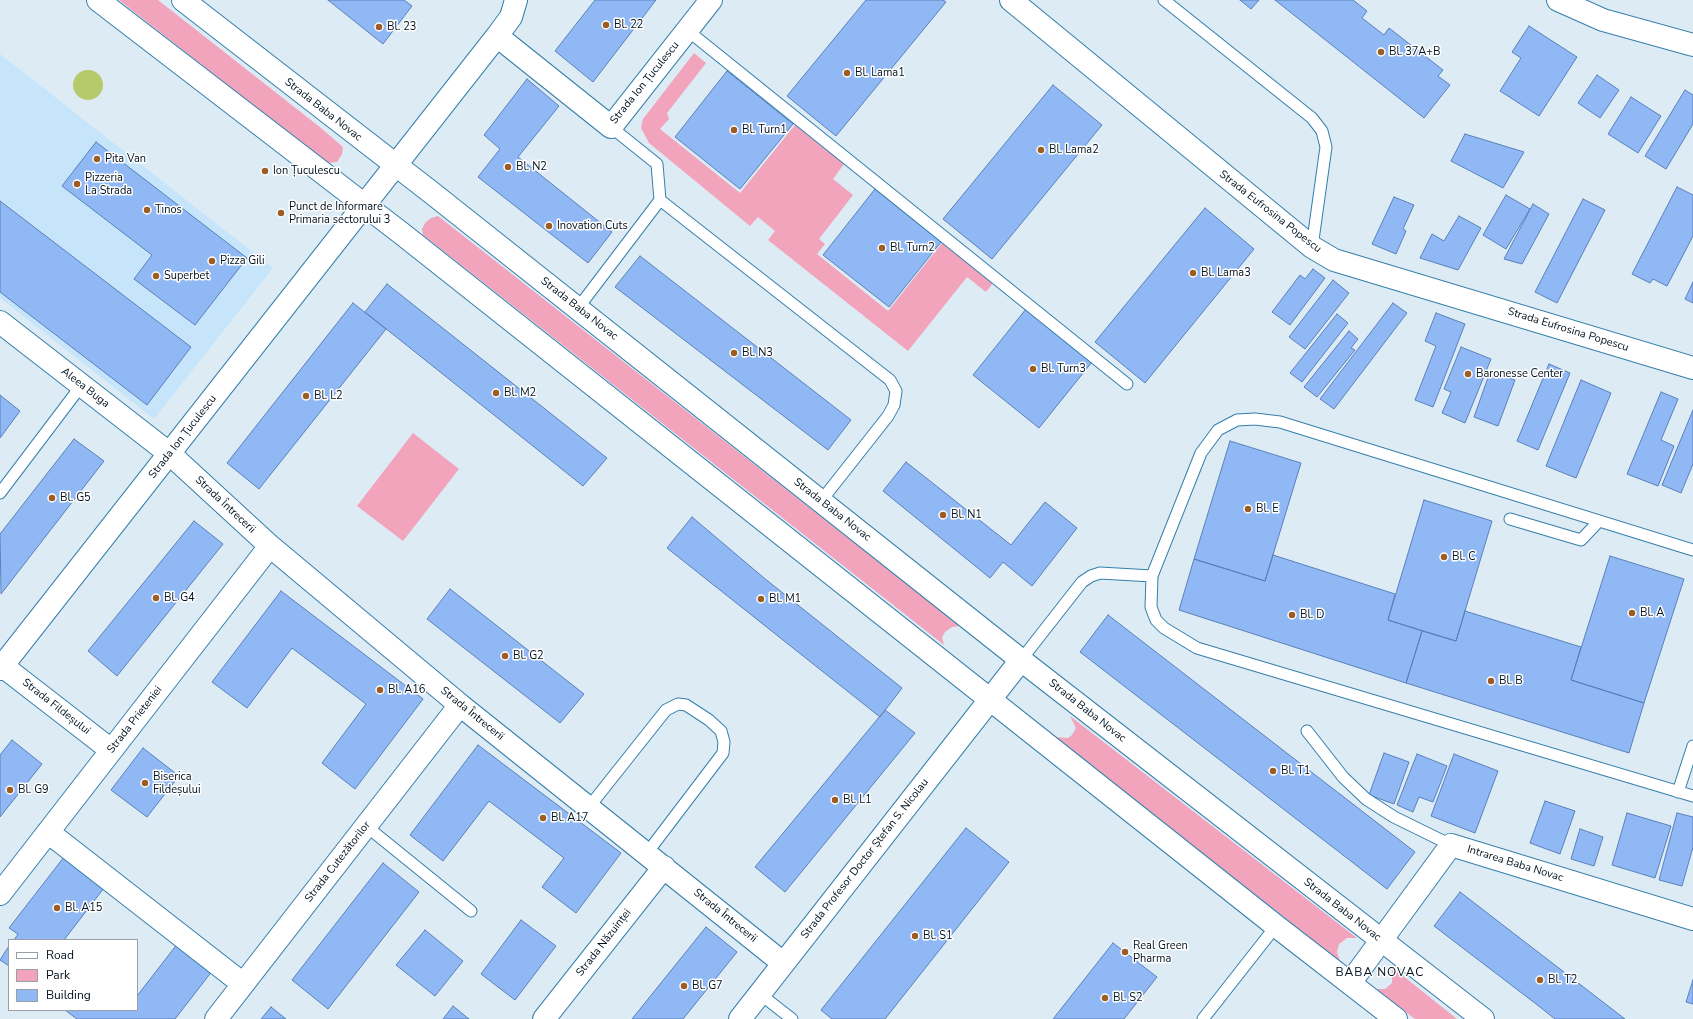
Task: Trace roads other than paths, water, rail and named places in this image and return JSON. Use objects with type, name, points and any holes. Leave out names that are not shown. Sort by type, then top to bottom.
[{"type":"street","points":[[98,0],[365,205],[1276,926],[1396,1019]]},
{"type":"street","name":"Strada Baba Novac","points":[[183,0],[578,308],[1021,660],[1483,1019]]},
{"type":"street","points":[[396,166],[511,17],[516,0]]},
{"type":"street","name":"Strada Ion Țuculescu","points":[[497,36],[611,127],[711,0]]},
{"type":"street","name":"Strada Eufrosina Popescu","points":[[1011,0],[1312,247],[1334,260],[1693,368]]},
{"type":"street","points":[[1558,0],[1603,20],[1693,45]]},
{"type":"street","name":"Strada Ion Țuculescu","points":[[1,666],[396,166]]},
{"type":"street","name":"Aleea Buga","points":[[0,322],[170,454]]},
{"type":"street","name":"Strada Întrecerii","points":[[170,454],[270,546],[460,705],[783,963]]},
{"type":"street","name":"Strada Prieteniei","points":[[0,894],[270,546]]},
{"type":"street","name":"Strada Profesor Doctor Ștefan S. Nicolau","points":[[740,1019],[1021,660]]},
{"type":"street","name":"Strada Fildeșului","points":[[1,666],[111,750]]},
{"type":"street","name":"Strada Cutezătorilor","points":[[216,1019],[460,705]]},
{"type":"street","points":[[48,832],[243,984]]},
{"type":"street","points":[[1350,983],[1451,845]]},
{"type":"street","name":"Intrarea Baba Novac","points":[[1451,845],[1693,918]]},
{"type":"street","name":"Strada Năzuinței","points":[[544,1019],[664,867]]},
{"type":"lane","points":[[1164,0],[1312,118],[1322,131],[1326,147],[1312,247]]},
{"type":"lane","points":[[687,30],[1127,384]]},
{"type":"lane","points":[[578,308],[660,200],[657,164],[611,127]]},
{"type":"lane","points":[[660,200],[890,380],[896,391],[894,405],[888,416],[821,501]]},
{"type":"lane","points":[[0,493],[81,386]]},
{"type":"lane","points":[[1693,550],[1280,422],[1255,419],[1237,420],[1218,430],[1201,453],[1152,576],[1151,607],[1156,620],[1164,628],[1198,648],[1693,796]]},
{"type":"lane","points":[[1510,518],[1581,540],[1599,521]]},
{"type":"lane","points":[[1021,660],[1082,582],[1091,576],[1100,573],[1152,576]]},
{"type":"lane","points":[[589,807],[666,710],[678,704],[686,705],[709,720],[721,731],[724,742],[723,753],[647,853]]},
{"type":"lane","points":[[1307,731],[1343,777],[1366,798],[1394,817],[1451,845]]},
{"type":"lane","points":[[1678,792],[1693,746]]},
{"type":"lane","points":[[366,826],[471,911]]},
{"type":"lane","points":[[1203,1019],[1276,926]]},
{"type":"lane","points":[[760,994],[792,1019]]},
{"type":"place","name":"Bl. 22","points":[[606,25]]},
{"type":"place","name":"Bl. 23","points":[[379,27]]},
{"type":"place","name":"Bl. 37A+B","points":[[1381,52]]},
{"type":"place","name":"Bl. Lama1","points":[[847,73]]},
{"type":"place","name":"Bl. Turn1","points":[[734,130]]},
{"type":"place","name":"Bl. Lama2","points":[[1041,150]]},
{"type":"place","name":"Pita Van","points":[[97,159]]},
{"type":"place","name":"Bl. N2","points":[[508,167]]},
{"type":"place","name":"Ion Țuculescu","points":[[265,171]]},
{"type":"place","name":"Pizzeria La Strada","points":[[77,184]]},
{"type":"place","name":"Tinos","points":[[147,210]]},
{"type":"place","name":"Punct de Informare Primaria sectorului 3","points":[[281,213]]},
{"type":"place","name":"Inovation Cuts","points":[[549,226]]},
{"type":"place","name":"Bl. Turn2","points":[[882,248]]},
{"type":"place","name":"Pizza Gili","points":[[212,261]]},
{"type":"place","name":"Bl. Lama3","points":[[1193,273]]},
{"type":"place","name":"Superbet","points":[[156,276]]},
{"type":"place","name":"Bl. N3","points":[[734,353]]},
{"type":"place","name":"Bl. Turn3","points":[[1033,369]]},
{"type":"place","name":"Baronesse Center","points":[[1468,374]]},
{"type":"place","name":"Bl. M2","points":[[496,393]]},
{"type":"place","name":"Bl. L2","points":[[306,396]]},
{"type":"place","name":"Bl. G5","points":[[52,498]]},
{"type":"place","name":"Bl. E","points":[[1248,509]]},
{"type":"place","name":"Bl. N1","points":[[943,515]]},
{"type":"place","name":"Bl. C","points":[[1444,557]]},
{"type":"place","name":"Bl. G4","points":[[156,598]]},
{"type":"place","name":"Bl. M1","points":[[761,599]]},
{"type":"place","name":"Bl. A","points":[[1632,613]]},
{"type":"place","name":"Bl. D","points":[[1292,615]]},
{"type":"place","name":"Bl. G2","points":[[505,656]]},
{"type":"place","name":"Bl. B","points":[[1491,681]]},
{"type":"place","name":"Bl. A16","points":[[380,690]]},
{"type":"place","name":"Bl. T1","points":[[1273,771]]},
{"type":"place","name":"Biserica Fildeșului","points":[[145,783]]},
{"type":"place","name":"Bl. G9","points":[[10,790]]},
{"type":"place","name":"Bl. L1","points":[[835,800]]},
{"type":"place","name":"Bl. A17","points":[[543,818]]},
{"type":"place","name":"Bl. A15","points":[[57,908]]},
{"type":"place","name":"Bl. S1","points":[[915,936]]},
{"type":"place","name":"Real Green Pharma","points":[[1125,952]]},
{"type":"place","name":"Bl. T2","points":[[1540,980]]},
{"type":"place","name":"Bl. G7","points":[[684,986]]},
{"type":"place","name":"Bl. S2","points":[[1105,998]]},
{"type":"district","name":"BABA NOVAC","points":[[1380,973]]}]
